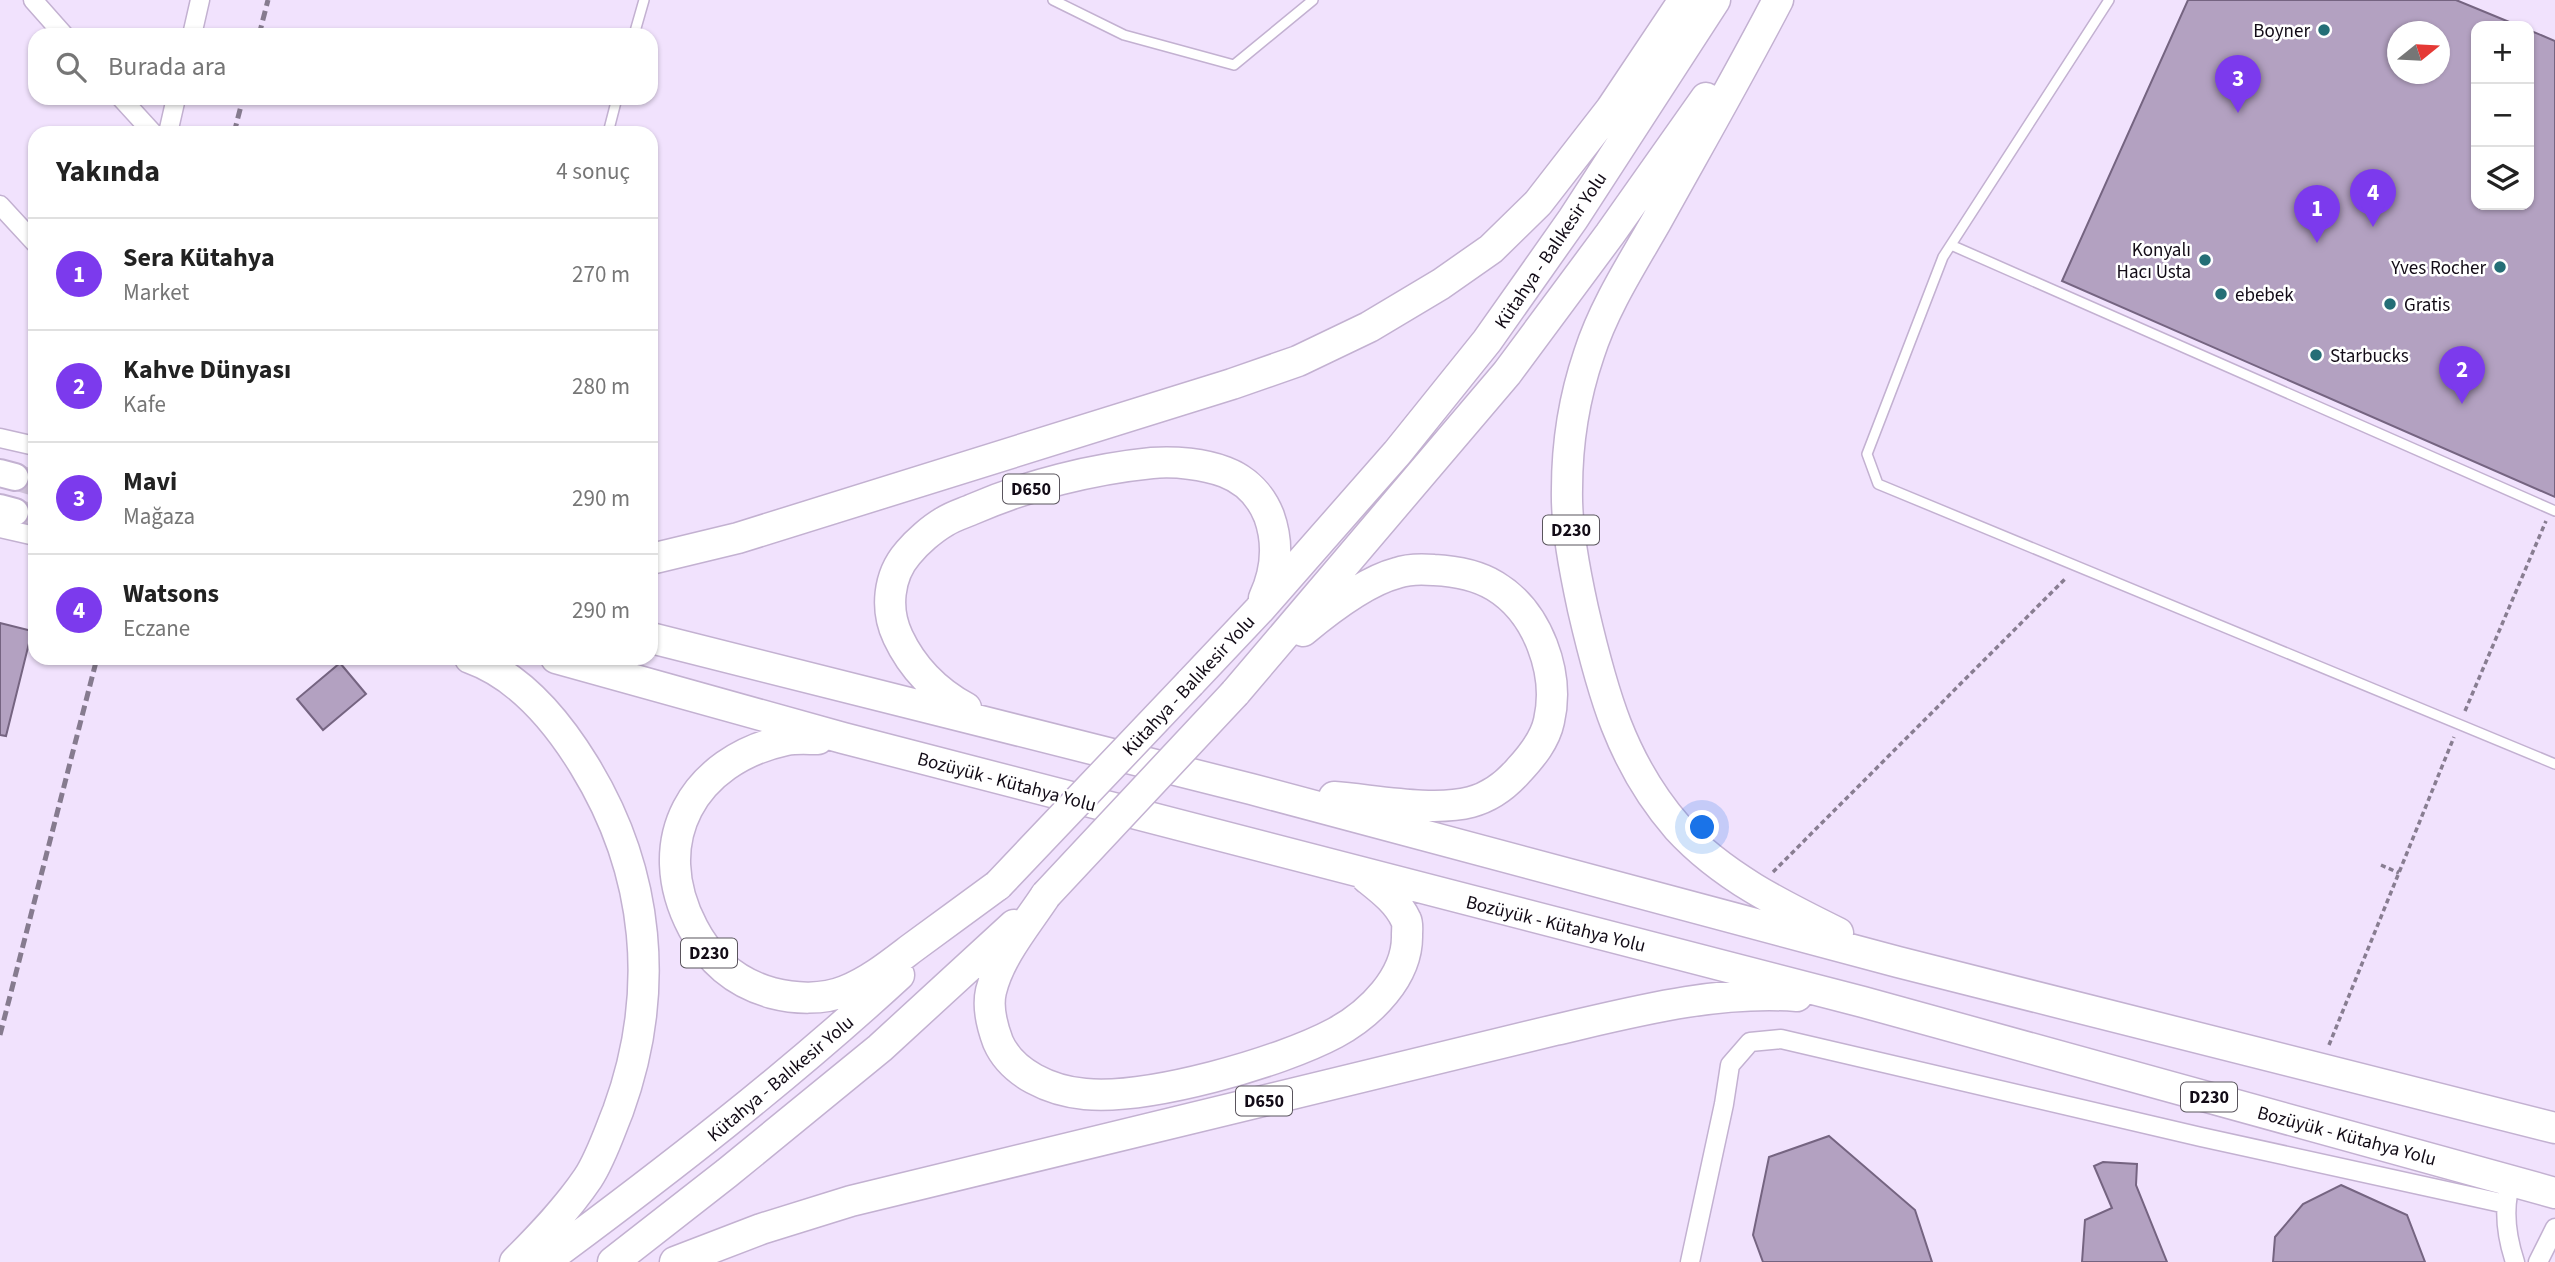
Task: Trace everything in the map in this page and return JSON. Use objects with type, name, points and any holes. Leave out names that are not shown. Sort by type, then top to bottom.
[{"type":"highway","points":[[658,557],[737,538],[1232,384],[1298,361],[1369,327],[1441,284],[1491,249],[1538,203],[1611,109],[1684,0]]},
{"type":"highway","name":"Kütahya - Balıkesir Yolu","points":[[544,1262],[669,1169],[773,1086],[998,886],[1259,610],[1397,453],[1487,341],[1573,219],[1715,0]]},
{"type":"highway","name":"Kütahya - Balıkesir Yolu","points":[[613,1262],[880,1048],[1046,895],[1236,693],[1507,373],[1610,234],[1712,88],[1765,0]]},
{"type":"highway","name":"D230","points":[[1778,0],[1615,294],[1589,352],[1571,418],[1566,491],[1576,575],[1612,719],[1641,778],[1679,828],[1724,869],[1768,898],[1898,962]]},
{"type":"highway","name":"D650","points":[[990,722],[947,698],[927,680],[908,656],[892,623],[889,589],[907,554],[943,522],[993,500],[1102,471],[1155,463],[1194,465],[1226,472],[1249,486],[1265,506],[1273,527],[1273,578],[1259,610]]},
{"type":"highway","points":[[1236,693],[1306,629],[1349,598],[1398,572],[1424,569],[1456,571],[1495,586],[1522,608],[1543,646],[1552,682],[1549,722],[1535,754],[1506,785],[1474,802],[1447,807],[1251,789]]},
{"type":"highway","points":[[658,640],[990,722]]},
{"type":"highway","points":[[489,665],[521,687],[550,716],[600,790],[618,830],[632,873],[645,954],[643,1005],[637,1048],[607,1139],[589,1176],[562,1212],[515,1262]]},
{"type":"highway","name":"Bozüyük - Kütahya Yolu","points":[[581,665],[843,738],[1863,1002],[2508,1192],[2555,1193]]},
{"type":"highway","name":"D230","points":[[990,722],[1898,962],[2555,1128]]},
{"type":"highway","name":"D230","points":[[843,738],[789,739],[756,749],[728,762],[705,782],[686,809],[676,842],[676,878],[683,910],[699,941],[722,968],[749,986],[781,995],[810,998],[844,992],[874,976],[998,886]]},
{"type":"highway","points":[[1046,895],[1004,958],[991,992],[990,1022],[1003,1052],[1024,1073],[1055,1088],[1085,1094],[1125,1093],[1242,1068],[1295,1050],[1336,1032],[1366,1010],[1395,980],[1407,947],[1407,922],[1390,896],[1362,873]]},
{"type":"highway","name":"D650","points":[[675,1262],[761,1229],[850,1202],[1640,1010],[1722,997],[1781,995],[1863,1002]]},
{"type":"street","points":[[33,0],[58,28]]},
{"type":"street","points":[[194,28],[200,0]]},
{"type":"street","points":[[127,105],[147,126]]},
{"type":"street","points":[[170,126],[174,105]]},
{"type":"street","points":[[0,205],[28,235]]},
{"type":"street","points":[[0,438],[28,444]]},
{"type":"street","points":[[5,516],[28,531]]},
{"type":"street","points":[[1690,1262],[1730,1065],[1750,1042],[1781,1039],[2201,1137],[2508,1192],[2510,1245],[2515,1262]]},
{"type":"street","points":[[2538,1262],[2555,1228]]},
{"type":"lane","points":[[637,28],[644,0]]},
{"type":"lane","points":[[1053,0],[1124,35],[1234,65],[1313,0]]},
{"type":"lane","points":[[2109,0],[1943,257],[1867,454],[1878,484],[2555,764]]},
{"type":"lane","points":[[610,126],[615,105]]},
{"type":"lane","points":[[1951,245],[2553,510]]},
{"type":"path","points":[[2319,1069],[2459,725],[2553,510]]},
{"type":"path","points":[[1750,886],[1779,868],[2078,565]]},
{"type":"path","points":[[2381,865],[2399,873]]},
{"type":"building","points":[[2188,0],[2456,0],[2507,21],[2471,21],[2471,210],[2534,210],[2534,32],[2555,41],[2555,497],[2062,281]]},
{"type":"building","points":[[0,623],[28,630],[28,647],[6,736],[0,735]]},
{"type":"building","points":[[338,665],[342,665],[366,694],[323,730],[297,699]]},
{"type":"building","points":[[1829,1136],[1915,1210],[1932,1262],[1763,1262],[1753,1235],[1769,1157]]},
{"type":"building","points":[[2103,1162],[2137,1164],[2136,1185],[2167,1262],[2082,1262],[2085,1220],[2112,1208],[2094,1166]]},
{"type":"building","points":[[2341,1185],[2407,1215],[2425,1262],[2273,1262],[2275,1237],[2303,1204]]},
{"type":"tunnel","points":[[15,477],[28,481]]},
{"type":"tunnel","points":[[15,512],[28,515]]},
{"type":"railway","points":[[261,28],[268,0]]},
{"type":"railway","points":[[236,126],[241,105]]},
{"type":"railway","points":[[0,1035],[95,665]]},
{"type":"place","name":"Boyner","points":[[2324,30]]},
{"type":"place","name":"Mavi","points":[[2238,113]]},
{"type":"place","name":"Watsons","points":[[2373,227]]},
{"type":"place","name":"Sera Kütahya","points":[[2317,243]]},
{"type":"place","name":"Konyalı Hacı Usta","points":[[2205,260]]},
{"type":"place","name":"Yves Rocher","points":[[2500,267]]},
{"type":"place","name":"ebebek","points":[[2221,294]]},
{"type":"place","name":"Gratis","points":[[2390,304]]},
{"type":"place","name":"Starbucks","points":[[2316,355]]},
{"type":"place","name":"Kahve Dünyası","points":[[2462,404]]}]
